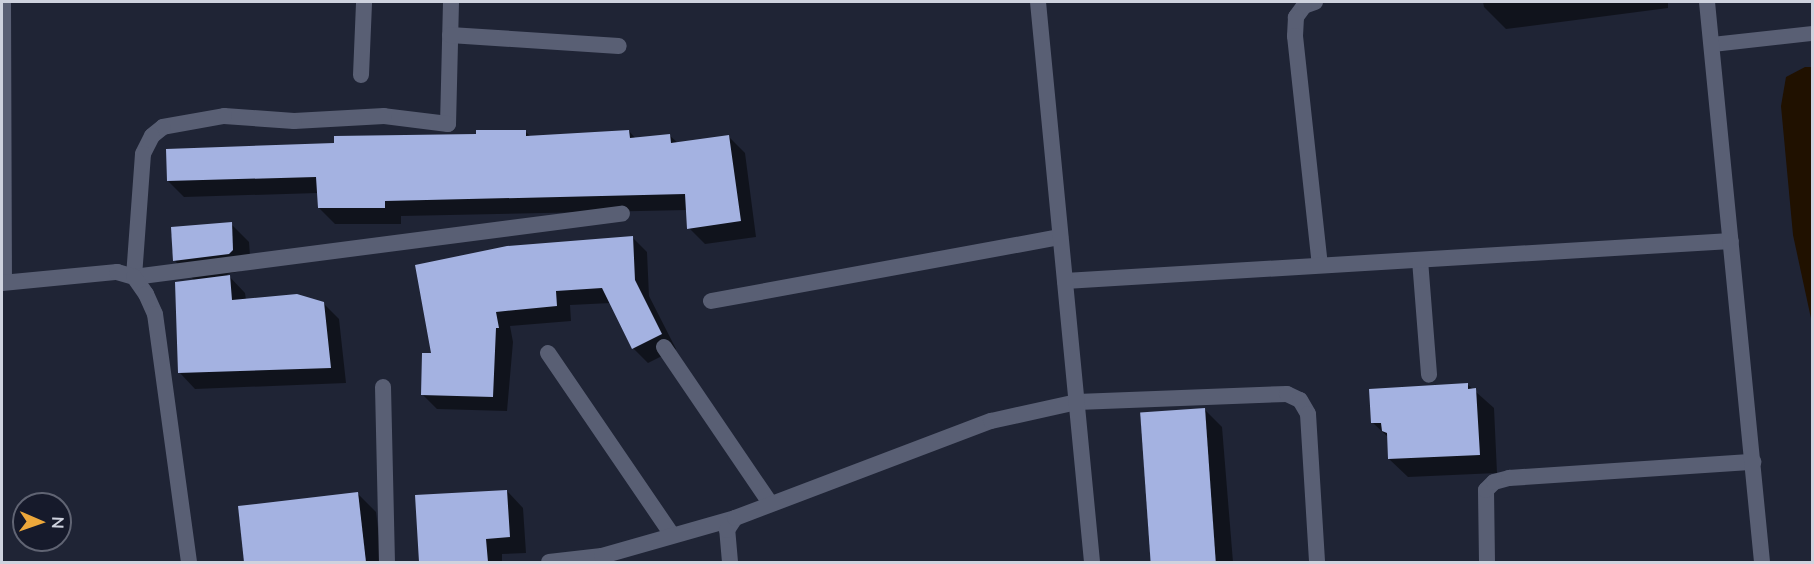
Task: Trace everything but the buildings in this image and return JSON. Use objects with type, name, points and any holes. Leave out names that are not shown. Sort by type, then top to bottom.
[{"type":"street","points":[[3,2],[3,283],[117,272],[134,277],[622,214]]},
{"type":"street","points":[[361,75],[364,2]]},
{"type":"street","points":[[189,562],[155,314],[134,277],[143,154],[152,136],[163,127],[224,116],[294,121],[384,116],[448,124],[451,2]]},
{"type":"street","points":[[1038,2],[1092,562]]},
{"type":"street","points":[[1315,2],[1304,6],[1296,17],[1295,36],[1320,265]]},
{"type":"street","points":[[1707,2],[1762,562]]},
{"type":"street","points":[[450,35],[619,46]]},
{"type":"street","points":[[711,301],[1060,237]]},
{"type":"street","points":[[1065,281],[1731,241]]},
{"type":"street","points":[[1420,260],[1429,375]]},
{"type":"street","points":[[664,347],[770,503]]},
{"type":"street","points":[[548,352],[672,535]]},
{"type":"street","points":[[383,387],[387,562]]},
{"type":"street","points":[[549,562],[602,556],[735,518],[991,420],[1077,402],[1287,394],[1300,399],[1308,414],[1317,562]]},
{"type":"street","points":[[1487,562],[1486,490],[1494,482],[1509,478],[1753,462]]},
{"type":"street","points":[[730,562],[727,530],[735,518]]},
{"type":"lane","points":[[1712,44],[1812,33]]},
{"type":"shaded area","points":[[1805,67],[1812,67],[1812,323],[1793,235],[1781,106],[1786,77]]}]
